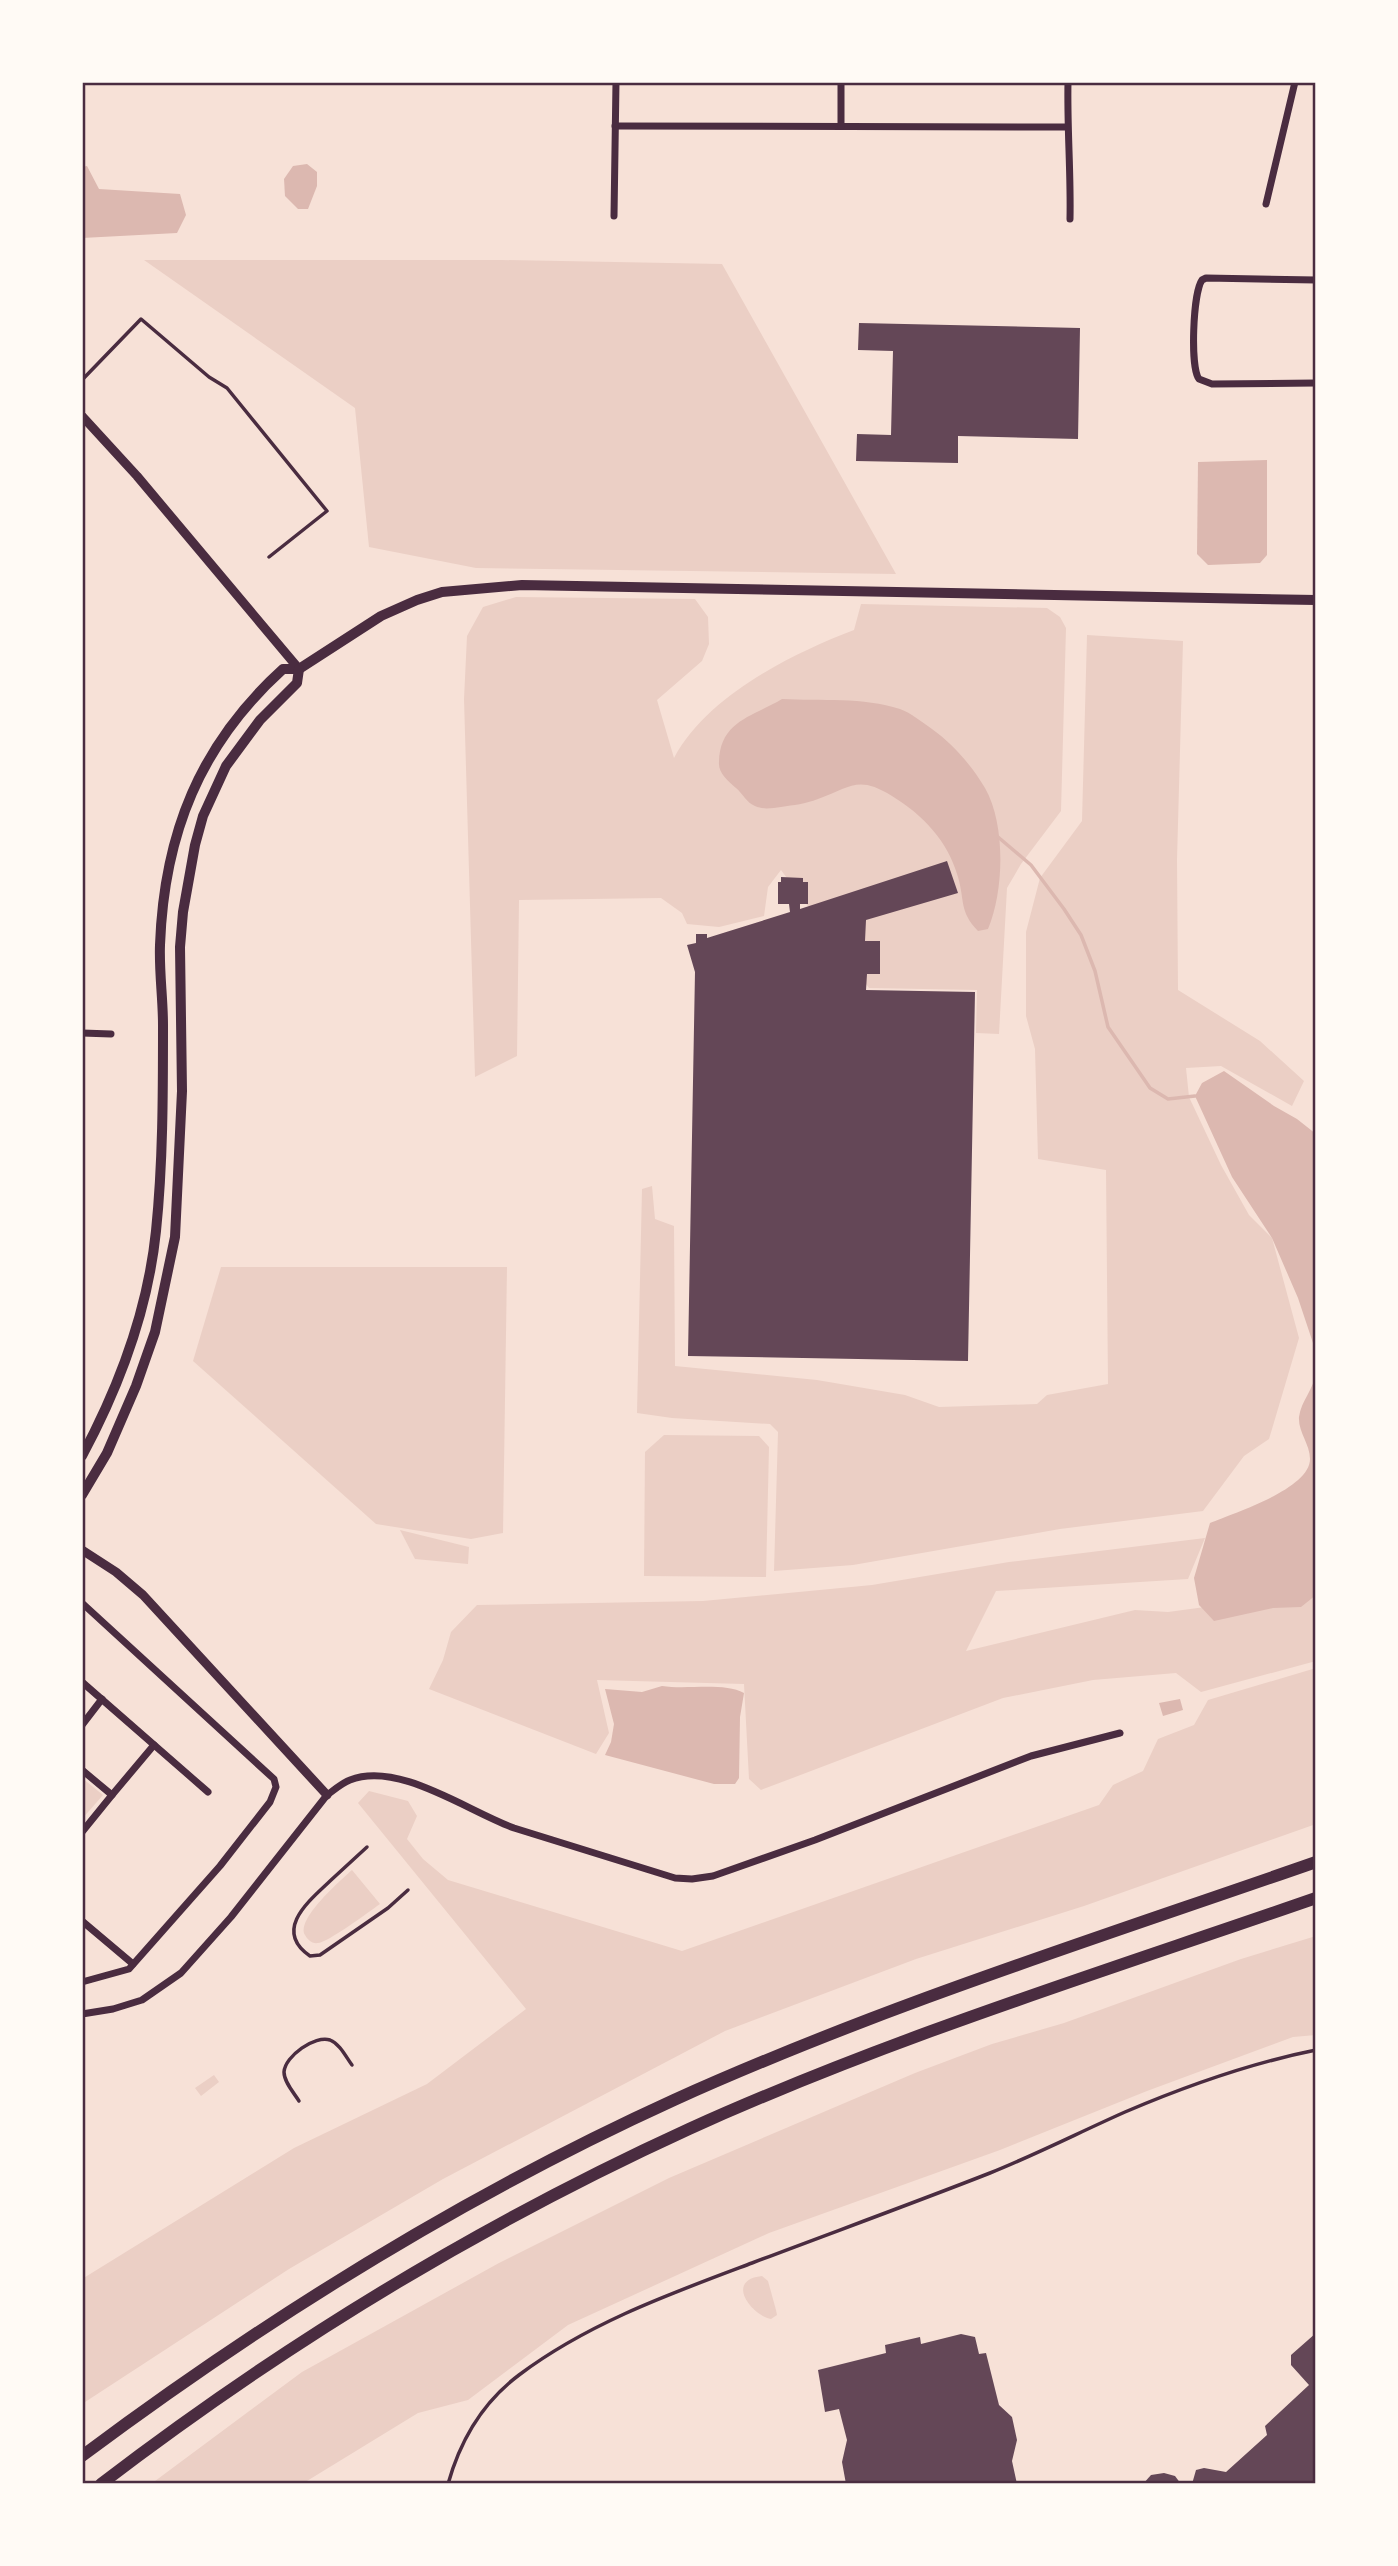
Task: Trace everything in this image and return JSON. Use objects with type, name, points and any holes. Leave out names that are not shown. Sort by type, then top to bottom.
[{"type":"highway","points":[[82,2456],[192,2376],[340,2278],[483,2196],[618,2127],[685,2095],[827,2036],[1316,1861]]},
{"type":"highway","points":[[101,2484],[201,2409],[355,2307],[499,2224],[630,2158],[735,2109],[862,2058],[1316,1898]]},
{"type":"main road","points":[[82,1456],[100,1422],[136,1326],[156,1234],[162,1091],[160,946],[163,910],[176,840],[184,809],[196,782],[227,729],[283,669],[299,668],[400,606],[442,592],[477,587],[522,584],[1316,600]]},
{"type":"main road","points":[[1289,600],[1316,606]]},
{"type":"main road","points":[[82,1495],[123,1419],[140,1376],[155,1332],[176,1237],[182,1091],[180,947],[188,878],[195,845],[203,816],[226,766],[260,720],[297,683],[299,668]]},
{"type":"main road","points":[[82,1444],[100,1422]]},
{"type":"street","points":[[614,216],[616,82]]},
{"type":"street","points":[[841,82],[841,126]]},
{"type":"street","points":[[1068,82],[1070,219]]},
{"type":"street","points":[[1266,204],[1295,82]]},
{"type":"street","points":[[615,126],[1067,127]]},
{"type":"street","points":[[1316,280],[1202,280],[1196,295],[1194,368],[1199,379],[1212,384],[1316,383]]},
{"type":"street","points":[[82,416],[299,668]]},
{"type":"street","points":[[82,1033],[111,1034]]},
{"type":"street","points":[[82,1550],[116,1572],[143,1595],[327,1795]]},
{"type":"street","points":[[82,1603],[274,1779],[276,1787],[270,1802],[220,1866],[129,1969],[82,1982]]},
{"type":"street","points":[[82,1682],[208,1791]]},
{"type":"street","points":[[82,1724],[102,1699]]},
{"type":"street","points":[[82,2014],[113,2009],[142,2000],[181,1973],[230,1917],[327,1795],[346,1781],[357,1778],[385,1776],[407,1780],[505,1825],[675,1878],[692,1879],[713,1876],[815,1840],[1031,1756],[1120,1733]]},
{"type":"street","points":[[82,1832],[154,1745]]},
{"type":"street","points":[[82,1770],[112,1795]]},
{"type":"street","points":[[82,1921],[133,1964]]},
{"type":"lane","points":[[82,380],[141,319],[209,377],[227,388],[327,511],[269,557]]},
{"type":"lane","points":[[367,1847],[300,1910],[295,1928],[296,1941],[302,1950],[310,1956],[320,1955],[388,1908],[408,1890]]},
{"type":"lane","points":[[299,2101],[287,2081],[285,2070],[289,2059],[309,2045],[321,2039],[332,2041],[352,2065]]},
{"type":"lane","points":[[448,2484],[466,2438],[492,2400],[529,2368],[614,2320],[696,2284],[993,2172],[1155,2100],[1244,2069],[1316,2050]]},
{"type":"shaded area","points":[[307,164],[317,172],[317,186],[308,209],[298,209],[285,196],[284,179],[293,166]]},
{"type":"shaded area","points":[[87,166],[99,189],[180,194],[186,215],[177,233],[82,238],[82,167]]},
{"type":"shaded area","points":[[144,260],[502,260],[722,264],[896,574],[476,568],[369,547],[355,408]]},
{"type":"shaded area","points":[[1267,460],[1267,555],[1260,563],[1208,565],[1197,554],[1198,462]]},
{"type":"shaded area","points":[[516,597],[695,599],[708,617],[709,644],[702,661],[657,700],[674,758],[707,715],[729,697],[804,651],[854,630],[861,604],[1047,608],[1060,617],[1066,628],[1061,811],[1021,864],[1007,888],[999,1034],[976,1033],[977,990],[869,988],[781,870],[768,887],[764,916],[719,927],[687,924],[682,913],[661,898],[519,900],[517,1056],[475,1077],[464,699],[467,636],[483,607]]},
{"type":"shaded area","points":[[1087,635],[1183,641],[1177,860],[1178,990],[1260,1041],[1304,1081],[1292,1106],[1221,1066],[1186,1068],[1189,1097],[1221,1165],[1249,1215],[1272,1238],[1299,1338],[1269,1439],[1244,1456],[1203,1511],[1060,1529],[853,1565],[774,1571],[778,1432],[770,1424],[637,1413],[642,1189],[652,1186],[655,1219],[674,1226],[675,1366],[817,1380],[905,1395],[939,1407],[1037,1404],[1047,1395],[1108,1384],[1106,1170],[1038,1159],[1035,1049],[1026,1016],[1026,932],[1040,878],[1082,821]]},
{"type":"shaded area","points":[[782,699],[857,701],[900,709],[932,729],[962,756],[985,788],[997,820],[1000,877],[988,929],[978,931],[968,917],[954,864],[941,841],[924,820],[892,796],[871,786],[855,785],[809,802],[765,808],[750,803],[727,780],[719,766],[725,737],[749,716]]},
{"type":"shaded area","points":[[1224,1071],[1316,1134],[1316,1352],[1298,1298],[1272,1238],[1232,1177],[1195,1096],[1202,1083]]},
{"type":"shaded area","points":[[221,1267],[507,1267],[503,1533],[471,1539],[376,1524],[193,1361]]},
{"type":"shaded area","points":[[1316,1372],[1316,1595],[1301,1607],[1273,1608],[1214,1621],[1199,1605],[1194,1578],[1210,1523],[1285,1490],[1307,1470],[1310,1459],[1299,1417]]},
{"type":"shaded area","points":[[664,1435],[759,1436],[769,1447],[766,1577],[644,1576],[645,1452]]},
{"type":"shaded area","points":[[400,1530],[469,1547],[468,1564],[415,1559]]},
{"type":"shaded area","points":[[1205,1538],[1188,1579],[996,1591],[966,1651],[1135,1610],[1168,1612],[1316,1592],[1316,1661],[1201,1692],[1176,1673],[1093,1680],[1003,1698],[761,1790],[749,1779],[744,1684],[597,1680],[609,1733],[596,1754],[429,1689],[443,1660],[451,1632],[477,1605],[703,1601],[872,1585],[1009,1562]]},
{"type":"shaded area","points":[[1316,1668],[1316,1824],[1084,1906],[916,1959],[725,2031],[443,2179],[289,2269],[82,2404],[82,2279],[294,2148],[427,2084],[526,2009],[358,1803],[369,1791],[408,1801],[417,1816],[407,1839],[423,1859],[448,1880],[682,1951],[1099,1805],[1113,1785],[1143,1771],[1158,1739],[1194,1725],[1208,1700]]},
{"type":"shaded area","points":[[662,1686],[716,1687],[744,1693],[740,1717],[739,1778],[735,1784],[714,1784],[605,1755],[611,1742],[614,1724],[605,1689],[642,1692]]},
{"type":"shaded area","points":[[1180,1699],[1183,1710],[1163,1716],[1159,1703]]},
{"type":"shaded area","points":[[82,1778],[103,1795],[82,1819]]},
{"type":"shaded area","points":[[352,1870],[380,1904],[323,1942],[312,1942],[305,1935],[307,1920],[321,1901]]},
{"type":"shaded area","points":[[1316,1936],[1316,2035],[1293,2037],[1147,2091],[1000,2150],[769,2233],[568,2325],[468,2400],[418,2413],[302,2484],[151,2484],[302,2372],[499,2263],[669,2178],[915,2073],[992,2044],[1064,2023],[1241,1959]]},
{"type":"shaded area","points":[[214,2075],[219,2082],[201,2096],[195,2088]]},
{"type":"shaded area","points":[[762,2276],[768,2281],[776,2310],[777,2315],[771,2319],[756,2312],[743,2291],[745,2284],[751,2279]]},
{"type":"building","points":[[859,323],[1080,328],[1078,439],[958,436],[958,463],[856,461],[857,434],[891,435],[893,351],[858,350]]},
{"type":"building","points":[[947,861],[958,893],[866,920],[865,941],[880,941],[880,974],[867,974],[866,990],[975,992],[968,1361],[688,1356],[695,972],[687,945],[696,943],[696,934],[707,934],[707,938],[790,912],[789,904],[778,904],[778,882],[781,882],[781,877],[803,878],[803,882],[808,882],[808,904],[800,904],[800,909]]},
{"type":"building","points":[[1316,2333],[1316,2484],[1192,2484],[1196,2470],[1204,2468],[1226,2472],[1267,2435],[1265,2426],[1309,2385],[1291,2365],[1291,2355]]},
{"type":"building","points":[[961,2334],[975,2337],[979,2354],[986,2353],[999,2405],[1012,2417],[1017,2440],[1012,2461],[1017,2484],[846,2484],[842,2462],[847,2440],[839,2409],[825,2412],[818,2370],[886,2353],[885,2345],[920,2337],[921,2344]]},
{"type":"building","points":[[1164,2473],[1175,2476],[1181,2484],[1143,2484],[1151,2475]]},
{"type":"waterway","points":[[998,837],[1031,865],[1081,935],[1095,971],[1108,1027],[1150,1088],[1168,1099],[1195,1096]]}]
